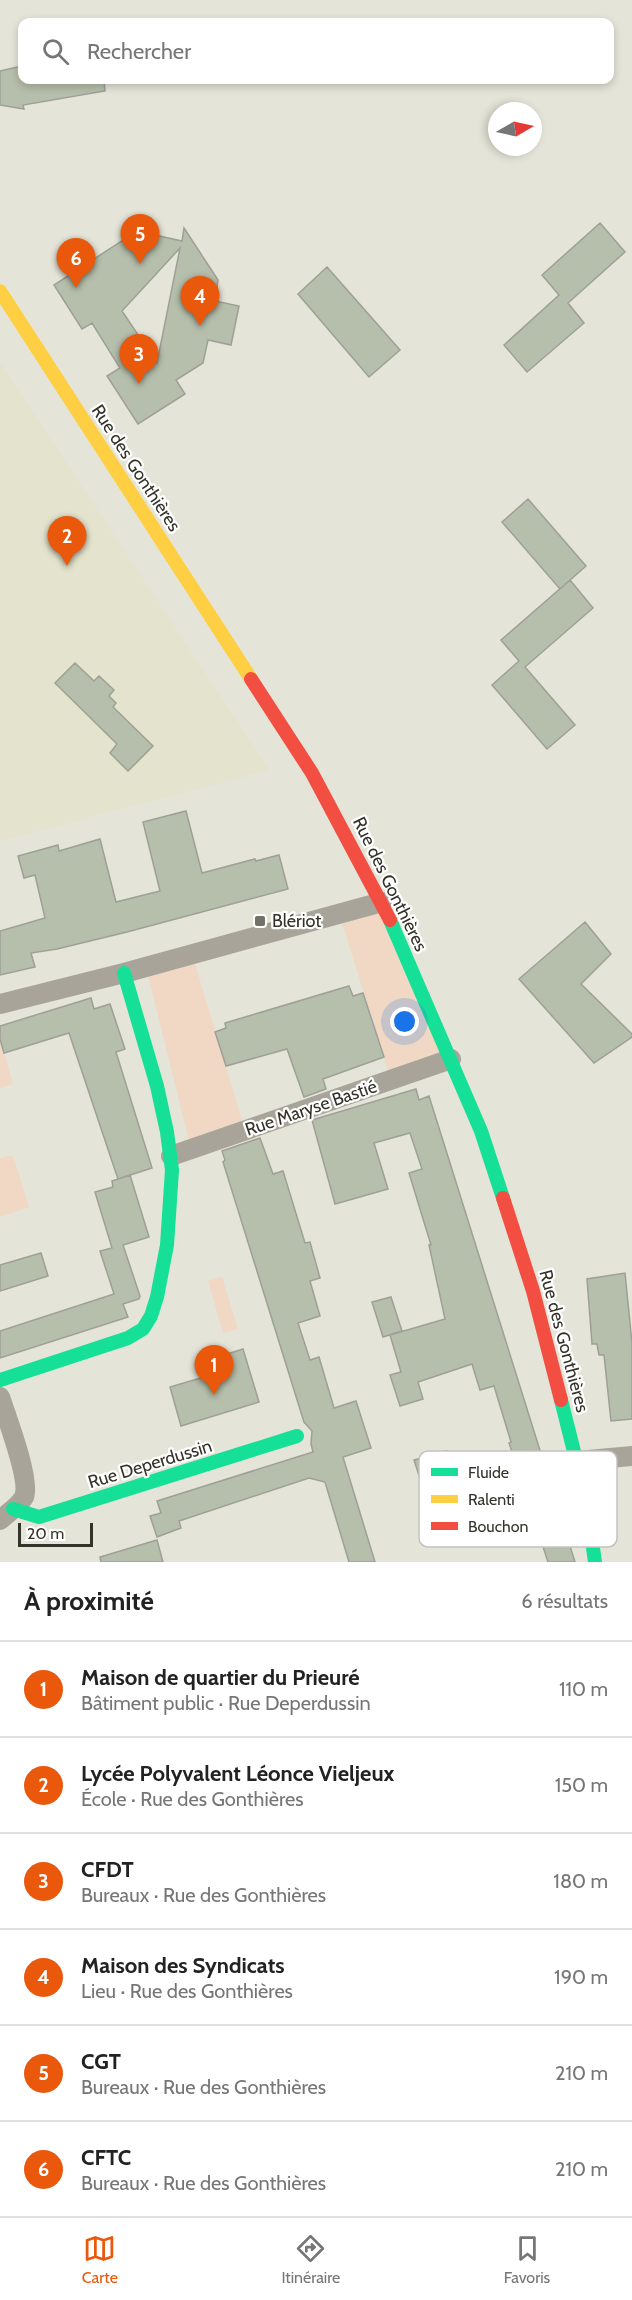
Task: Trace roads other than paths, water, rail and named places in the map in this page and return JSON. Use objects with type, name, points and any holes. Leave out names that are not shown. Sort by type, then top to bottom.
[{"type":"street","name":"Rue des Gonthières","points":[[0,291],[312,773],[382,902],[481,1131],[533,1292],[574,1451]]},
{"type":"street","points":[[0,1004],[124,973],[382,902]]},
{"type":"street","points":[[0,1380],[128,1338],[144,1328],[154,1304],[166,1260],[171,1156],[152,1066],[124,973]]},
{"type":"street","name":"Rue Maryse Bastié","points":[[171,1156],[451,1059]]},
{"type":"street","points":[[0,1396],[26,1480],[24,1496],[7,1514]]},
{"type":"street","name":"Rue Deperdussin","points":[[7,1514],[39,1517],[297,1436]]},
{"type":"street","points":[[617,1457],[632,1456]]},
{"type":"street","name":"Rue des Gonthières","points":[[593,1547],[595,1562]]},
{"type":"place","name":"CGT","points":[[140,264]]},
{"type":"place","name":"CFTC","points":[[76,288]]},
{"type":"place","name":"Maison des Syndicats","points":[[200,326]]},
{"type":"place","name":"CFDT","points":[[139,384]]},
{"type":"place","name":"Lycée Polyvalent Léonce Vieljeux","points":[[67,566]]},
{"type":"place","name":"Blériot","points":[[260,921]]},
{"type":"place","name":"Maison de quartier du Prieuré","points":[[214,1395]]}]
